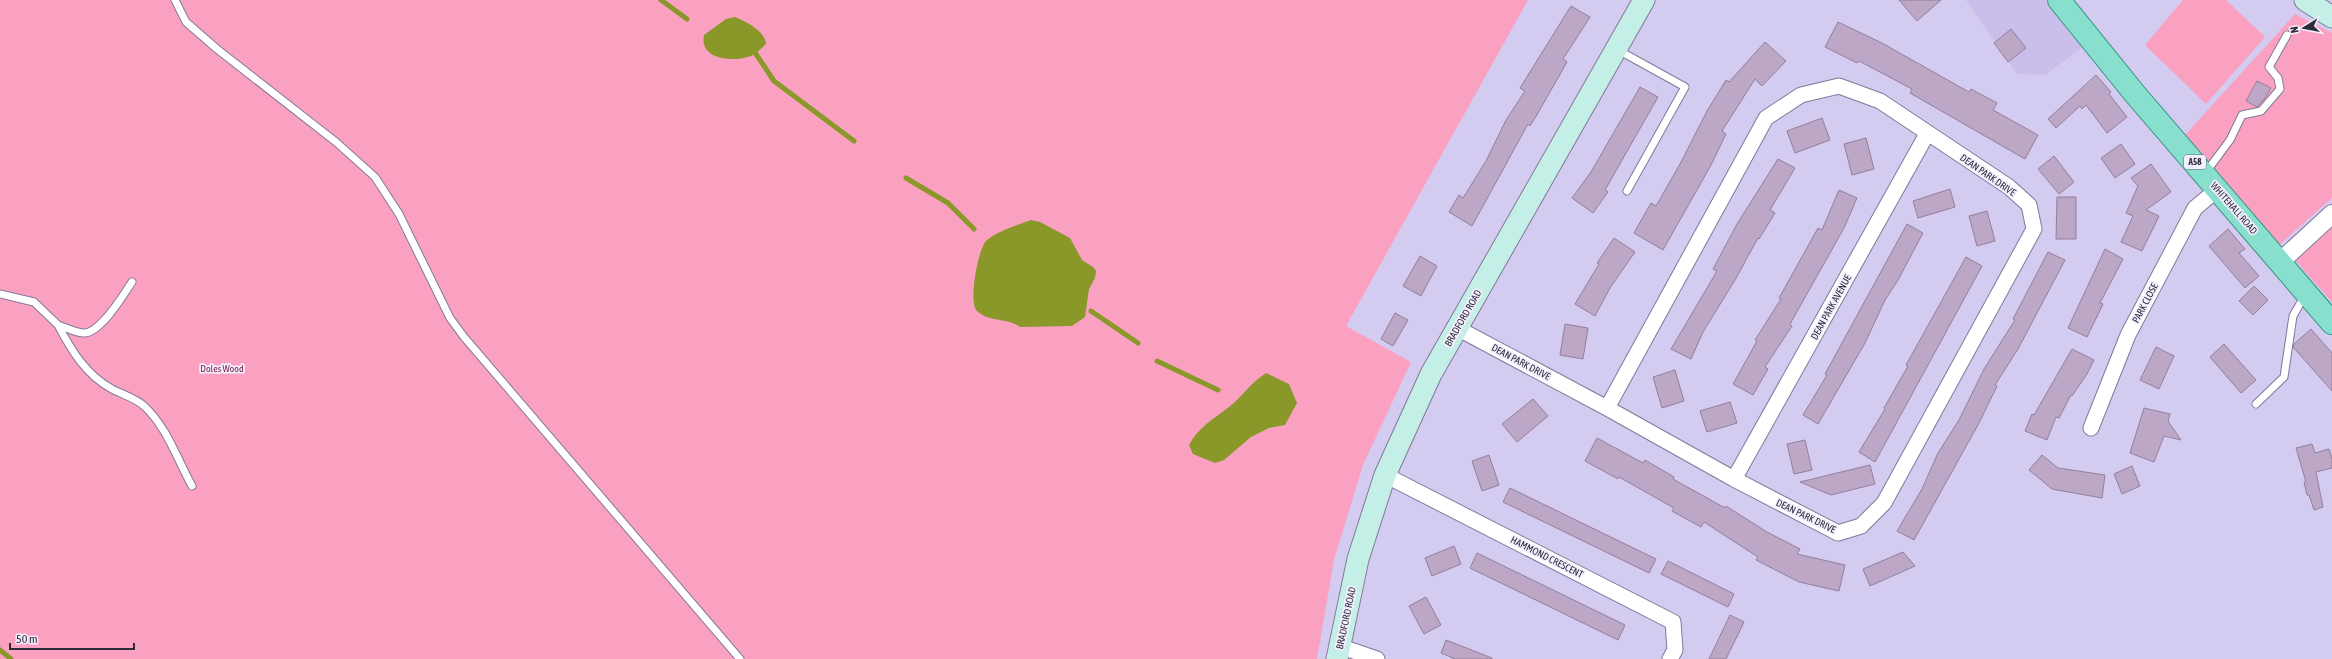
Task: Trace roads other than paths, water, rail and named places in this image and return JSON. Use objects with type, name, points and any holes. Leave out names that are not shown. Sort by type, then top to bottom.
[{"type":"main road","name":"BRADFORD ROAD","points":[[1338,652],[1358,559],[1385,475],[1431,374],[1644,0]]},
{"type":"main road","name":"WHITEHALL ROAD","points":[[2059,0],[2136,94],[2332,323]]},
{"type":"main road","points":[[2305,0],[2332,17]]},
{"type":"street","name":"DEAN PARK DRIVE","points":[[1457,328],[1607,408],[1734,479],[1838,533],[1861,526],[1884,503],[2034,229],[2029,205],[2009,187],[1927,134],[1880,100],[1839,86],[1801,95],[1766,118],[1607,408]]},
{"type":"street","name":"DEAN PARK AVENUE","points":[[1734,479],[1927,134]]},
{"type":"street","name":"PARK CLOSE","points":[[2091,428],[2128,335],[2195,208],[2211,181]]},
{"type":"street","points":[[2280,262],[2332,214]]},
{"type":"street","name":"HAMMOND CRESCENT","points":[[1385,475],[1673,622],[1675,650],[1670,659]]},
{"type":"street","points":[[1338,652],[1377,659]]},
{"type":"lane","points":[[175,0],[186,22],[217,49],[336,142],[375,177],[405,225],[450,318],[464,338],[740,659]]},
{"type":"lane","points":[[2211,181],[2242,115],[2261,111],[2280,89],[2278,78],[2269,67],[2287,35]]},
{"type":"lane","points":[[1616,48],[1685,87],[1627,191]]},
{"type":"lane","points":[[58,325],[84,333],[91,332],[112,312],[132,282]]},
{"type":"lane","points":[[2256,404],[2284,377],[2293,316],[2306,293]]},
{"type":"lane","points":[[0,294],[34,302],[58,325],[67,343],[86,369],[110,388],[143,405],[165,431],[178,463],[192,486]]},
{"type":"waterway","points":[[661,0],[687,19]]},
{"type":"waterway","points":[[756,54],[774,81],[854,141]]},
{"type":"waterway","points":[[906,178],[948,203],[974,229]]},
{"type":"waterway","points":[[1091,311],[1138,343]]},
{"type":"waterway","points":[[1157,361],[1218,390]]},
{"type":"waterway","points":[[0,650],[11,659]]},
{"type":"park label","name":"Doles Wood","points":[[222,368]]}]
